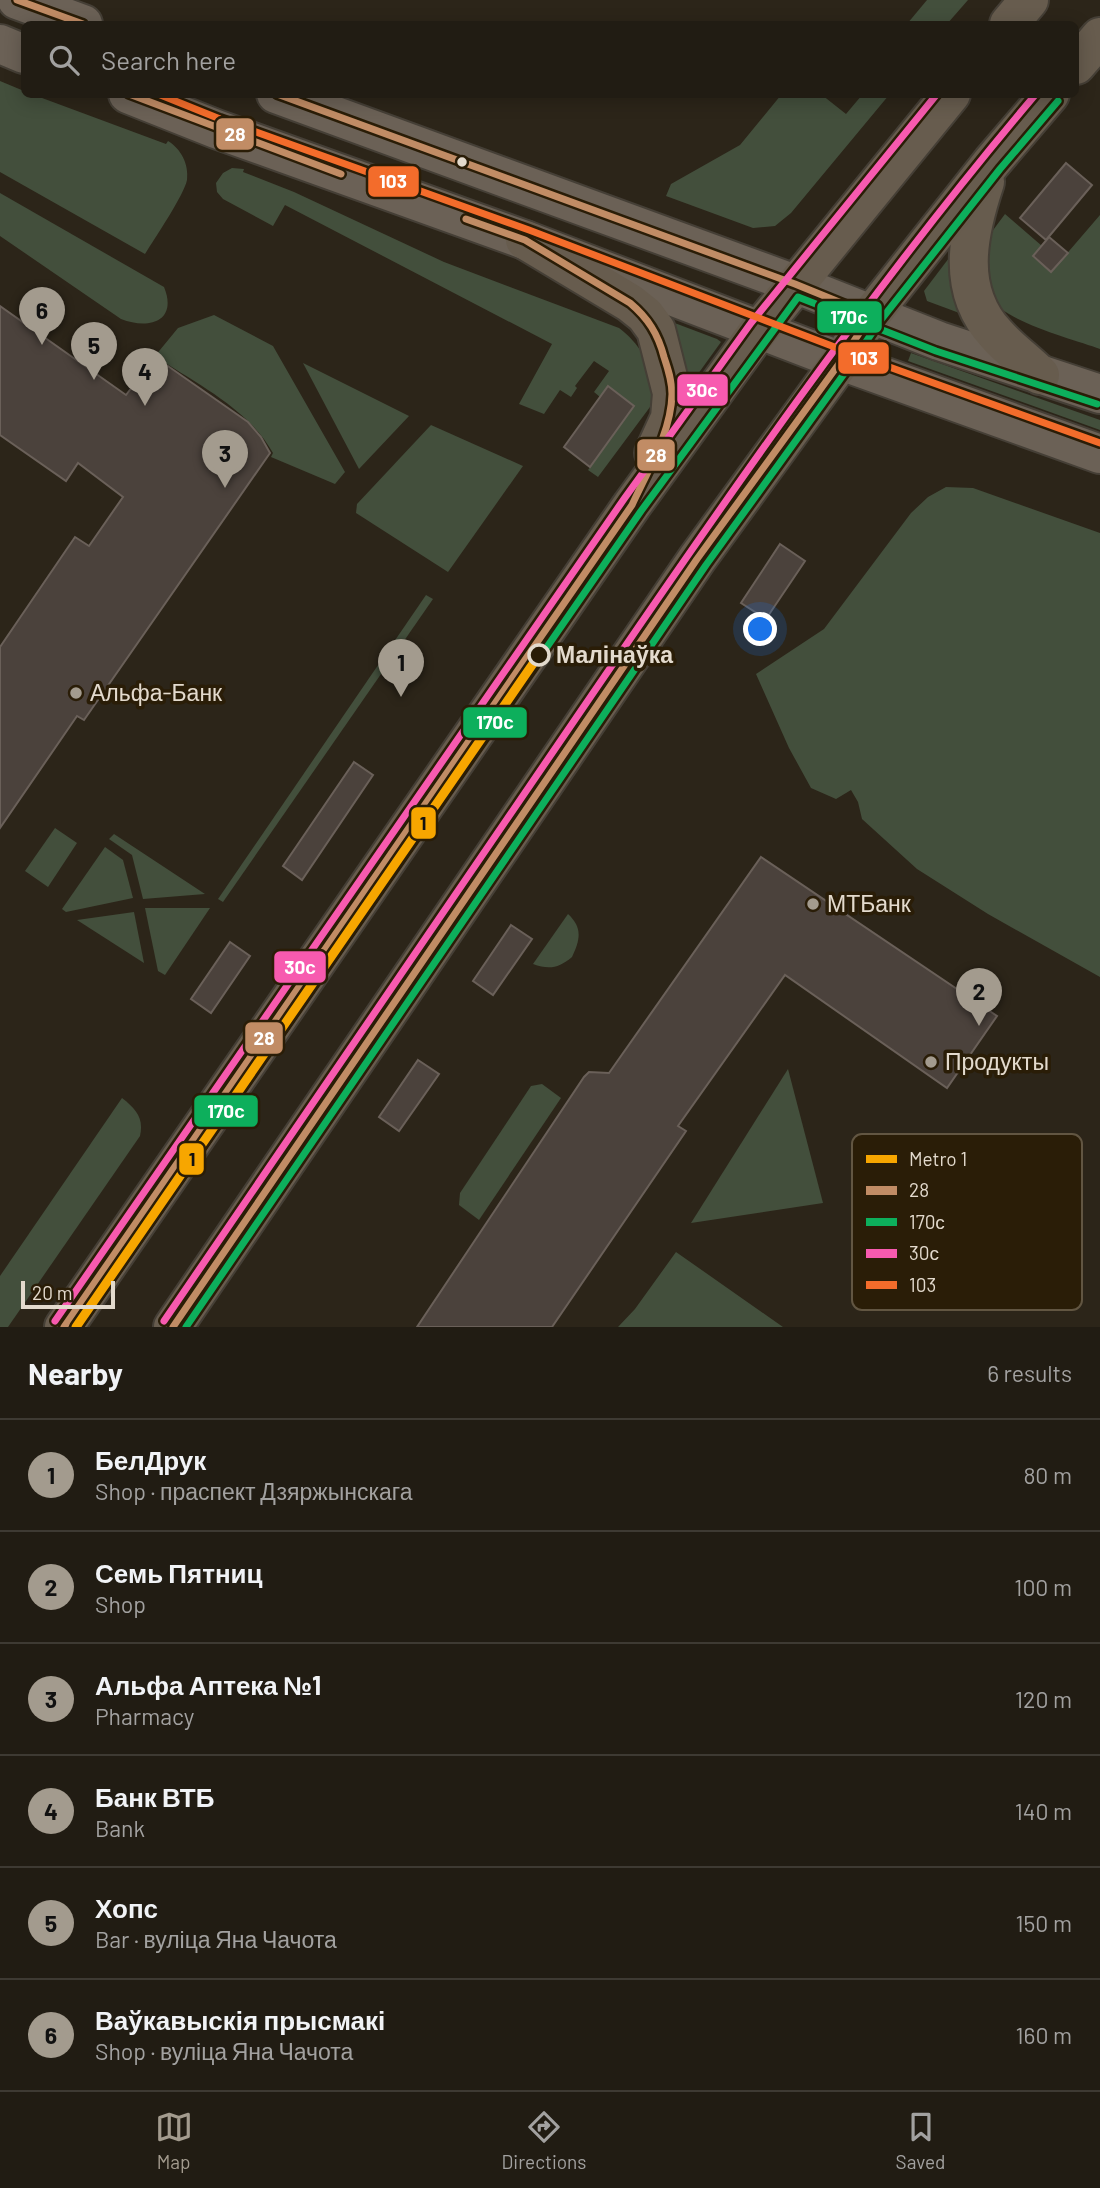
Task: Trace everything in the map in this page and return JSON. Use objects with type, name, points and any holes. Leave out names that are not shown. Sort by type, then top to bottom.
[{"type":"main road","points":[[17,0],[75,21]]},
{"type":"main road","points":[[1012,21],[1029,0]]},
{"type":"main road","points":[[1079,62],[1100,37]]},
{"type":"main road","points":[[0,44],[21,53]]},
{"type":"main road","points":[[138,98],[216,129],[525,240],[841,361],[1100,454]]},
{"type":"main road","points":[[287,98],[795,284],[939,341],[1100,394]]},
{"type":"main road","points":[[64,1327],[632,505],[759,330],[948,98]]},
{"type":"main road","points":[[173,1327],[697,559],[841,361],[871,315],[992,162],[1047,98]]},
{"type":"main road","points":[[992,162],[971,231],[968,278],[979,308],[995,334],[1040,375]]},
{"type":"main road","points":[[525,240],[630,303],[645,315],[656,330],[673,393],[670,418],[632,505]]},
{"type":"green space","points":[[927,0],[968,0],[950,21],[910,21]]},
{"type":"green space","points":[[0,81],[21,90],[21,98],[42,98],[166,144],[168,141],[177,148],[183,158],[187,180],[175,206],[145,254],[0,172]]},
{"type":"green space","points":[[779,98],[826,98],[846,114],[859,98],[887,98],[791,213],[775,226],[753,228],[666,196],[671,184],[740,145]]},
{"type":"green space","points":[[232,168],[244,169],[243,172],[294,192],[444,262],[619,328],[642,353],[651,373],[653,395],[650,407],[598,477],[588,470],[634,406],[608,387],[600,397],[594,392],[609,371],[594,361],[575,386],[577,388],[571,397],[560,390],[544,414],[519,404],[552,344],[285,205],[273,226],[223,199],[217,192],[216,183],[223,173]]},
{"type":"green space","points":[[0,193],[164,287],[167,308],[164,315],[151,323],[121,319],[0,236]]},
{"type":"green space","points":[[1005,214],[1042,246],[1033,257],[1051,272],[1100,215],[1100,349],[1022,321],[996,304],[989,290],[985,241]]},
{"type":"green space","points":[[949,258],[953,263],[962,314],[927,301],[924,291]]},
{"type":"green space","points":[[214,315],[273,346],[345,472],[335,484],[271,457],[273,453],[250,423],[220,398],[155,356],[178,328]]},
{"type":"green space","points":[[672,322],[721,342],[690,385]]},
{"type":"green space","points":[[911,353],[1100,420],[1100,430],[908,361]]},
{"type":"green space","points":[[303,363],[409,416],[359,469]]},
{"type":"green space","points":[[431,425],[523,466],[448,572],[356,513],[357,504]]},
{"type":"green space","points":[[946,487],[973,488],[1100,533],[1100,977],[988,914],[917,869],[862,819],[858,802],[851,790],[836,799],[811,788],[789,748],[756,674],[824,629],[911,513],[928,497]]},
{"type":"green space","points":[[426,595],[433,599],[223,902],[218,899]]},
{"type":"green space","points":[[55,828],[77,843],[48,887],[25,871]]},
{"type":"green space","points":[[114,834],[205,894],[143,899],[132,855],[109,839]]},
{"type":"green space","points":[[105,847],[123,860],[133,898],[66,912],[62,909]]},
{"type":"green space","points":[[145,908],[210,908],[165,975],[158,971]]},
{"type":"green space","points":[[134,912],[144,963],[77,920]]},
{"type":"green space","points":[[568,914],[576,924],[579,934],[572,957],[554,967],[533,964]]},
{"type":"green space","points":[[788,1069],[823,1203],[691,1223]]},
{"type":"green space","points":[[542,1084],[561,1098],[479,1220],[459,1205],[460,1193],[531,1086]]},
{"type":"green space","points":[[122,1098],[138,1114],[140,1136],[8,1327],[0,1327],[0,1276]]},
{"type":"green space","points":[[676,1252],[783,1327],[618,1327],[635,1309]]},
{"type":"building","points":[[1066,163],[1092,185],[1046,240],[1020,218]]},
{"type":"building","points":[[1049,237],[1068,253],[1051,272],[1033,256]]},
{"type":"building","points":[[0,306],[126,395],[155,357],[248,422],[270,453],[84,720],[77,716],[0,828],[0,647],[75,537],[89,546],[123,497],[78,463],[66,481],[0,435]]},
{"type":"building","points":[[608,386],[634,406],[590,467],[564,447]]},
{"type":"building","points":[[780,544],[805,561],[766,619],[741,603]]},
{"type":"building","points":[[354,762],[373,775],[302,880],[283,866]]},
{"type":"building","points":[[761,857],[997,1016],[947,1088],[785,975],[678,1126],[686,1131],[552,1327],[417,1327],[584,1077],[589,1072],[609,1073]]},
{"type":"building","points":[[511,925],[532,939],[493,995],[473,981]]},
{"type":"building","points":[[230,942],[250,956],[211,1013],[191,999]]},
{"type":"building","points":[[418,1060],[439,1074],[399,1131],[379,1117]]},
{"type":"metro line","name":"1","points":[[76,1327],[539,655]]},
{"type":"transit line","name":"28","points":[[17,0],[75,21]]},
{"type":"transit line","name":"28","points":[[140,98],[341,174]]},
{"type":"transit line","name":"103","points":[[168,98],[529,230],[845,351],[1100,443]]},
{"type":"transit line","name":"28","points":[[173,1327],[697,559],[841,361],[871,315],[795,284],[288,98]]},
{"type":"transit line","name":"30с","points":[[55,1321],[624,499],[751,323],[934,98]]},
{"type":"transit line","name":"30с","points":[[164,1321],[740,481],[913,245],[1033,98]]},
{"type":"transit line","name":"170с","points":[[186,1327],[706,565],[880,321],[1000,169],[1058,101]]},
{"type":"transit line","name":"28","points":[[64,1327],[632,505],[663,437],[671,409],[671,380],[659,341],[642,315],[630,303],[525,240],[466,219]]},
{"type":"transit line","name":"170с","points":[[77,1327],[641,511],[798,297],[936,351],[1097,404]]},
{"type":"place","name":"Ваўкавыскія прысмакі","points":[[42,345]]},
{"type":"place","name":"Хопс","points":[[94,380]]},
{"type":"place","name":"Банк ВТБ","points":[[145,406]]},
{"type":"place","name":"Альфа Аптека №1","points":[[225,488]]},
{"type":"place","name":"Малінаўка","points":[[539,655]]},
{"type":"place","name":"Альфа-Банк","points":[[76,693]]},
{"type":"place","name":"БелДрук","points":[[401,697]]},
{"type":"place","name":"МТБанк","points":[[813,904]]},
{"type":"place","name":"Семь Пятниц","points":[[979,1026]]},
{"type":"place","name":"Продукты","points":[[931,1062]]}]
